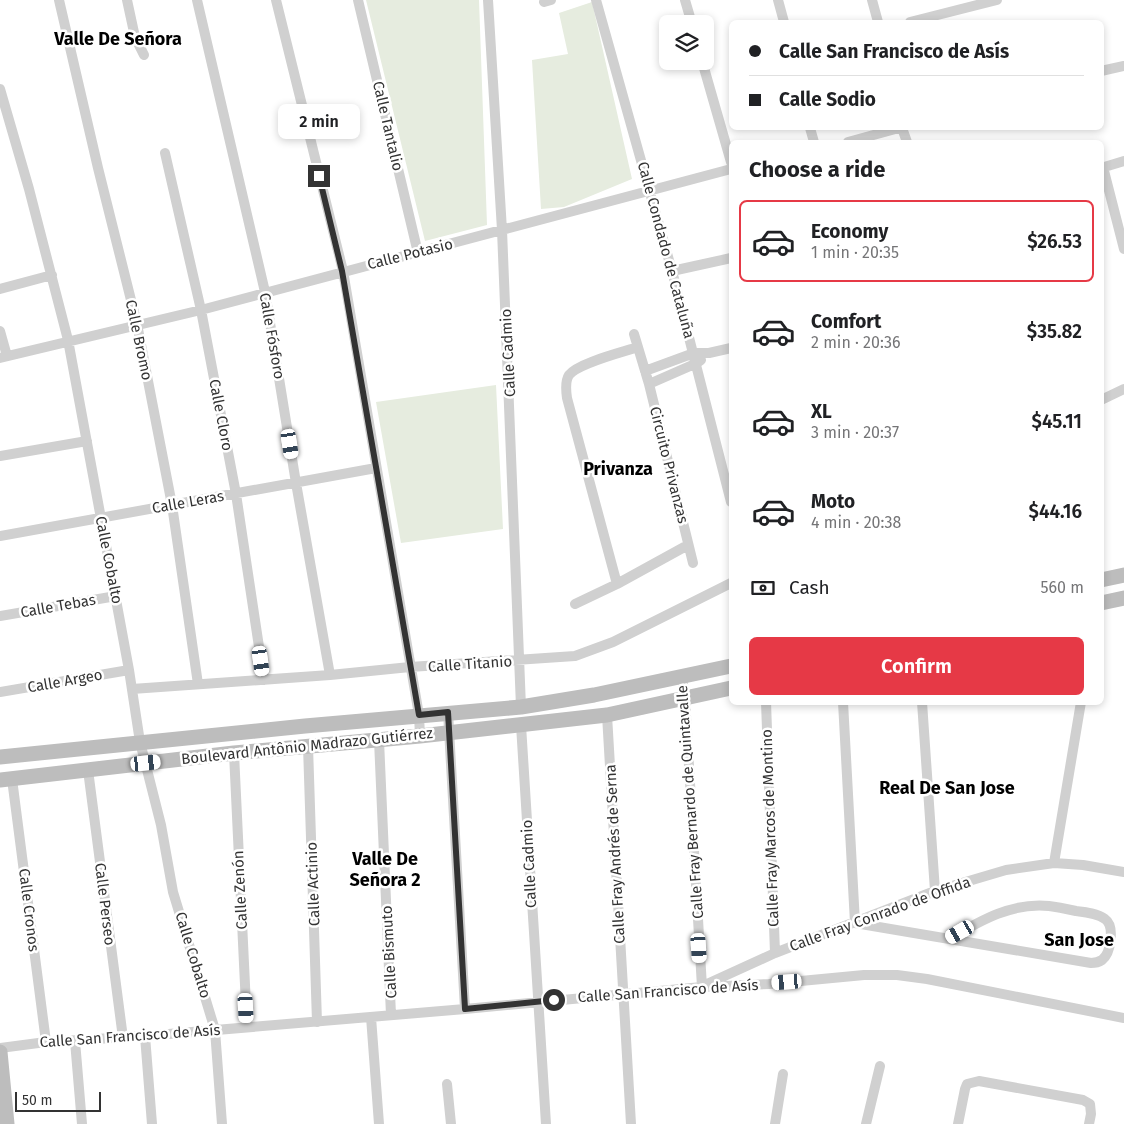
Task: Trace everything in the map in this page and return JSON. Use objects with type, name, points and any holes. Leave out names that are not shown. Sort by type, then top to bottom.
[{"type":"street","name":"Calle Bromo","points":[[59,0],[137,324],[172,505],[198,684]]},
{"type":"street","points":[[127,0],[135,37],[144,55]]},
{"type":"street","name":"Calle Fósforo","points":[[197,0],[265,292],[330,675]]},
{"type":"street","points":[[276,0],[342,271],[419,715],[420,736]]},
{"type":"street","name":"Calle Tantalio","points":[[358,0],[418,253]]},
{"type":"street","name":"Calle Cadmio","points":[[488,0],[502,230],[522,706]]},
{"type":"street","name":"Calle Condado de Cataluña","points":[[596,0],[672,271],[729,494]]},
{"type":"street","points":[[685,0],[689,15]]},
{"type":"street","points":[[778,0],[783,20]]},
{"type":"street","points":[[872,0],[877,20]]},
{"type":"street","points":[[916,20],[965,4],[997,0]]},
{"type":"street","points":[[1104,70],[1124,66]]},
{"type":"street","points":[[705,70],[729,155]]},
{"type":"street","name":"Calle Cobalto","points":[[0,89],[29,189],[68,340],[130,670],[140,742],[161,825],[173,892],[215,1030],[222,1124]]},
{"type":"street","points":[[855,140],[893,130]]},
{"type":"street","name":"Calle Cloro","points":[[165,152],[200,310],[236,494],[264,680]]},
{"type":"street","points":[[1104,167],[1124,161]]},
{"type":"street","name":"Calle Potasio","points":[[4,357],[68,340],[200,310],[342,271],[418,253],[729,171]]},
{"type":"street","points":[[1104,175],[1124,249]]},
{"type":"street","points":[[672,271],[729,258]]},
{"type":"street","points":[[0,289],[52,275]]},
{"type":"street","points":[[0,331],[4,357]]},
{"type":"street","name":"Circuito Privanzas","points":[[634,334],[649,384],[693,564]]},
{"type":"street","points":[[617,584],[567,398],[567,382],[568,376],[577,368],[638,347]]},
{"type":"street","points":[[645,371],[729,348]]},
{"type":"street","points":[[649,384],[695,358]]},
{"type":"street","points":[[1104,399],[1124,390]]},
{"type":"street","points":[[0,456],[87,441]]},
{"type":"street","name":"Calle Leras","points":[[0,536],[376,468]]},
{"type":"street","points":[[575,604],[617,584],[688,545]]},
{"type":"street","points":[[1104,579],[1124,575]]},
{"type":"street","name":"Calle Titanio","points":[[132,689],[575,656],[592,651],[634,632],[729,583]]},
{"type":"street","name":"Calle Tebas","points":[[0,616],[116,596]]},
{"type":"street","points":[[1104,603],[1124,598]]},
{"type":"street","name":"Boulevard Antônio Madrazo Gutiérrez","points":[[0,757],[522,706],[594,695],[729,666]]},
{"type":"street","name":"Calle Argeo","points":[[0,692],[130,670]]},
{"type":"street","name":"Calle Fray Bernardo de Quintavalle","points":[[682,677],[685,698],[702,987]]},
{"type":"street","name":"Boulevard Antônio Madrazo Gutiérrez","points":[[6,779],[234,753],[420,736],[607,715],[729,688]]},
{"type":"street","name":"Calle Fray Marcos de Montino","points":[[766,705],[775,953]]},
{"type":"street","points":[[843,705],[855,923],[949,939],[1091,963],[1098,962],[1106,955],[1111,930],[1109,923],[1104,917],[1095,914],[1048,906],[1037,906],[1002,911],[949,939]]},
{"type":"street","points":[[922,705],[935,891]]},
{"type":"street","points":[[1054,863],[1080,705]]},
{"type":"street","points":[[448,712],[465,1009]]},
{"type":"street","name":"Calle Fray Andrés de Serna","points":[[607,715],[631,1124]]},
{"type":"street","name":"Calle Cadmio","points":[[520,725],[546,1124]]},
{"type":"street","name":"Calle Bismuto","points":[[379,740],[392,1015]]},
{"type":"street","name":"Calle Actinio","points":[[308,746],[317,1022]]},
{"type":"street","name":"Calle Zenón","points":[[234,753],[247,1027]]},
{"type":"street","name":"Calle Perseo","points":[[88,770],[123,1038]]},
{"type":"street","name":"Calle Cronos","points":[[6,779],[46,1042]]},
{"type":"street","name":"Calle Fray Conrado de Offida","points":[[702,987],[775,953],[935,891],[1006,870],[1054,863],[1083,865],[1124,872]]},
{"type":"street","name":"Calle San Francisco de Asís","points":[[0,1048],[46,1042],[123,1038],[702,987],[769,984],[864,975],[897,975],[928,979],[1124,1018]]},
{"type":"street","points":[[371,1017],[379,1124]]},
{"type":"street","points":[[145,1036],[152,1124]]},
{"type":"street","points":[[75,1041],[82,1124]]},
{"type":"street","points":[[0,1052],[7,1124]]},
{"type":"street","points":[[866,1124],[880,1066]]},
{"type":"street","points":[[775,1124],[783,1074]]},
{"type":"street","points":[[958,1124],[967,1084],[978,1081],[1083,1100],[1090,1104],[1089,1124]]},
{"type":"street","points":[[447,1084],[451,1124]]},
{"type":"shaded area","points":[[366,0],[479,0],[487,225],[425,241]]},
{"type":"shaded area","points":[[592,2],[632,179],[564,207],[541,209],[532,60],[568,54],[559,13]]},
{"type":"shaded area","points":[[496,385],[503,529],[401,543],[376,402]]},
{"type":"district","name":"Valle De Señora","points":[[118,39]]},
{"type":"district","name":"Privanza","points":[[618,469]]},
{"type":"district","name":"Real De San Jose","points":[[947,788]]},
{"type":"district","name":"Valle De Señora 2","points":[[385,870]]},
{"type":"district","name":"San Jose","points":[[1079,940]]},
{"type":"route","points":[[319,176],[342,271],[419,715],[448,712],[465,1009],[554,1000]]}]
